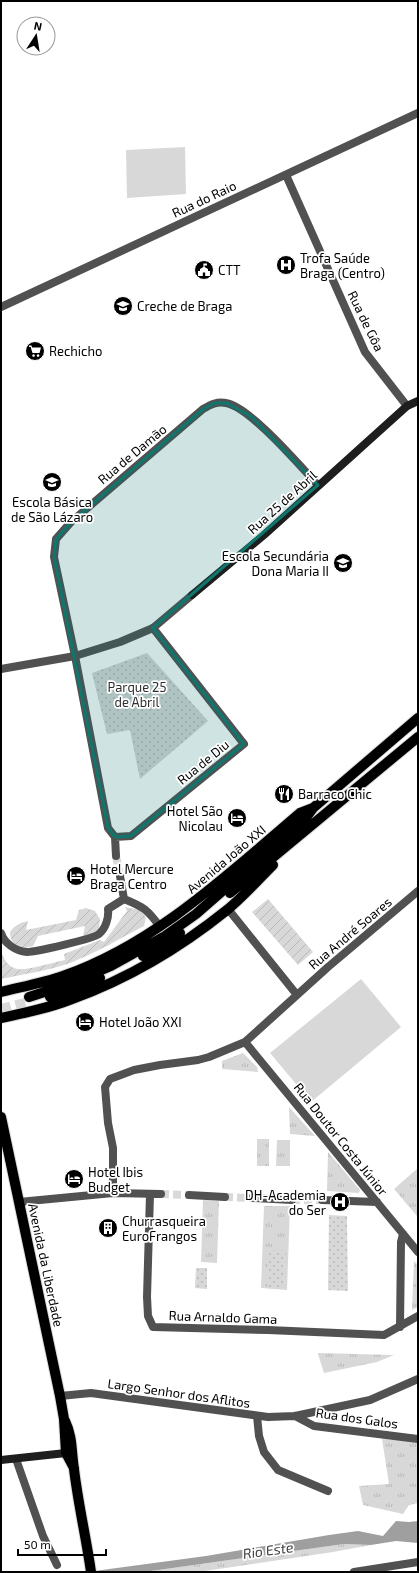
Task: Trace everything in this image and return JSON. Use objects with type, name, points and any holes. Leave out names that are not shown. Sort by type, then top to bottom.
[{"type":"main road","name":"Rua 25 de Abril","points":[[192,596],[264,535],[407,406],[418,401]]},
{"type":"main road","name":"Avenida João XXI","points":[[418,718],[313,808],[305,818],[196,914],[164,936],[112,966],[29,1000],[75,989],[114,972],[167,943],[199,920],[418,737]]},
{"type":"main road","name":"Avenida João XXI","points":[[1,992],[63,976],[107,957],[160,927],[189,907],[300,813],[313,808]]},
{"type":"main road","name":"Avenida João XXI","points":[[1,1018],[31,1012],[71,1000],[117,980],[171,950],[228,909],[284,854],[290,843]]},
{"type":"main road","name":"Avenida da Liberdade","points":[[1,1117],[60,1396],[64,1419],[66,1453],[74,1468]]},
{"type":"main road","name":"Avenida da Liberdade","points":[[64,1419],[71,1433],[74,1468],[91,1572]]},
{"type":"main road","points":[[1,1460],[66,1453]]},
{"type":"main road","name":"Avenida da Liberdade","points":[[88,1549],[96,1572]]},
{"type":"street","name":"Rua do Raio","points":[[1,307],[418,113]]},
{"type":"street","name":"Rua de Gôa","points":[[286,175],[365,352],[407,406]]},
{"type":"street","name":"Rua de Damão","points":[[76,656],[54,558],[56,539],[71,522],[203,409],[214,403],[227,403],[252,417],[318,485]]},
{"type":"street","name":"Rua 25 de Abril","points":[[1,669],[76,656],[120,642],[154,628],[192,596]]},
{"type":"street","name":"Rua de Diu","points":[[115,837],[131,836],[244,744],[154,628]]},
{"type":"street","points":[[76,656],[108,828],[115,837],[116,856]]},
{"type":"street","points":[[120,876],[124,899]]},
{"type":"street","name":"Rua André Soares","points":[[113,1193],[113,1148],[108,1123],[105,1087],[110,1079],[134,1070],[210,1057],[245,1042],[297,994],[418,891]]},
{"type":"street","points":[[124,899],[142,906],[160,927]]},
{"type":"street","points":[[1,933],[3,940],[14,949],[27,952],[89,939],[99,934],[109,918],[108,909],[124,899]]},
{"type":"street","points":[[228,909],[297,994]]},
{"type":"street","name":"Rua Doutor Costa Júnior","points":[[245,1042],[418,1252]]},
{"type":"street","points":[[19,1202],[113,1193],[161,1194]]},
{"type":"street","name":"Rua Arnaldo Gama","points":[[150,1194],[147,1297],[148,1316],[153,1326],[384,1335],[400,1327]]},
{"type":"street","points":[[189,1195],[225,1197]]},
{"type":"street","points":[[252,1198],[292,1200]]},
{"type":"street","points":[[322,1200],[377,1202]]},
{"type":"street","points":[[400,1327],[401,1242],[403,1234]]},
{"type":"street","points":[[400,1327],[418,1316]]},
{"type":"street","name":"Largo Senhor dos Aflitos","points":[[60,1396],[91,1393],[258,1416],[295,1416],[370,1400],[418,1380]]},
{"type":"street","points":[[258,1416],[259,1436],[264,1452],[278,1470],[328,1491]]},
{"type":"street","name":"Rua dos Galos","points":[[295,1416],[314,1426],[418,1439]]},
{"type":"street","points":[[16,1459],[43,1536],[57,1565]]},
{"type":"street","points":[[354,1572],[418,1562]]},
{"type":"highlighted area","points":[[214,403],[227,403],[252,417],[318,485],[153,628],[244,744],[131,836],[115,837],[108,828],[54,557],[56,539],[71,522],[203,409]]},
{"type":"green space","points":[[185,147],[186,194],[127,198],[126,150]]},
{"type":"green space","name":"Parque 25 de Abril","points":[[147,653],[208,721],[140,779],[130,730],[107,734],[92,673]]},
{"type":"green space","points":[[268,899],[313,952],[298,965],[252,912]]},
{"type":"green space","points":[[125,907],[140,910],[146,917],[144,926],[70,963],[1,979],[1,951],[9,965],[17,969],[34,968],[65,960],[64,954],[100,940],[104,942],[127,911]]},
{"type":"green space","points":[[86,908],[95,911],[100,919],[99,929],[94,933],[83,936],[85,926],[38,936],[33,946],[29,947],[17,946],[10,937],[10,932],[20,924],[28,921],[26,930],[76,920],[79,910]]},
{"type":"green space","points":[[361,979],[401,1027],[311,1102],[270,1053]]},
{"type":"green space","points":[[243,1053],[257,1067],[258,1072],[222,1069],[222,1061]]},
{"type":"green space","points":[[289,1107],[315,1136],[290,1134]]},
{"type":"green space","points":[[257,1139],[269,1139],[269,1166],[257,1166]]},
{"type":"green space","points":[[277,1140],[290,1140],[290,1166],[276,1166]]},
{"type":"green space","points":[[328,1152],[360,1190],[359,1193],[327,1191]]},
{"type":"green space","points":[[418,1168],[418,1215],[417,1216],[394,1189]]},
{"type":"green space","points":[[203,1200],[219,1201],[217,1263],[201,1262]]},
{"type":"green space","points":[[264,1206],[290,1206],[287,1290],[261,1288]]},
{"type":"green space","points":[[329,1215],[347,1216],[348,1291],[328,1290]]},
{"type":"green space","points":[[269,1250],[286,1251],[284,1289],[267,1288]]},
{"type":"green space","points":[[414,1261],[418,1265],[418,1307],[412,1310]]},
{"type":"green space","points":[[196,1268],[207,1268],[207,1289],[195,1288]]},
{"type":"green space","points":[[318,1353],[394,1355],[377,1362],[324,1373]]},
{"type":"green space","points":[[382,1439],[418,1441],[418,1503],[409,1505],[403,1514],[363,1505],[359,1486],[389,1484]]},
{"type":"green space","points":[[344,1544],[371,1545],[198,1572],[144,1572]]},
{"type":"water","name":"Rio Este","points":[[396,1521],[418,1521],[418,1543],[396,1541],[371,1545],[344,1544],[144,1572],[87,1572],[206,1556],[358,1531],[383,1536]]},
{"type":"tunnel","points":[[116,856],[120,876]]},
{"type":"tunnel","points":[[1,1009],[29,1002]]},
{"type":"tunnel","points":[[161,1194],[189,1195]]},
{"type":"tunnel","points":[[225,1197],[252,1198]]},
{"type":"tunnel","points":[[292,1200],[322,1200]]},
{"type":"place","name":"Trofa Saúde Braga (Centro)","points":[[286,265]]},
{"type":"place","name":"CTT","points":[[204,270]]},
{"type":"place","name":"Creche de Braga","points":[[123,306]]},
{"type":"place","name":"Rechicho","points":[[35,351]]},
{"type":"place","name":"Escola Básica de São Lázaro","points":[[52,482]]},
{"type":"place","name":"Escola Secundária Dona Maria II","points":[[343,563]]},
{"type":"place","name":"Barraco Chic","points":[[284,794]]},
{"type":"place","name":"Hotel São Nicolau","points":[[237,818]]},
{"type":"place","name":"Hotel Mercure Braga Centro","points":[[76,876]]},
{"type":"place","name":"Hotel João XXI","points":[[85,1022]]},
{"type":"place","name":"Hotel Ibis Budget","points":[[74,1179]]},
{"type":"place","name":"DH-Academia do Ser","points":[[340,1202]]},
{"type":"place","name":"Churrasqueira EuroFrangos","points":[[108,1228]]}]
